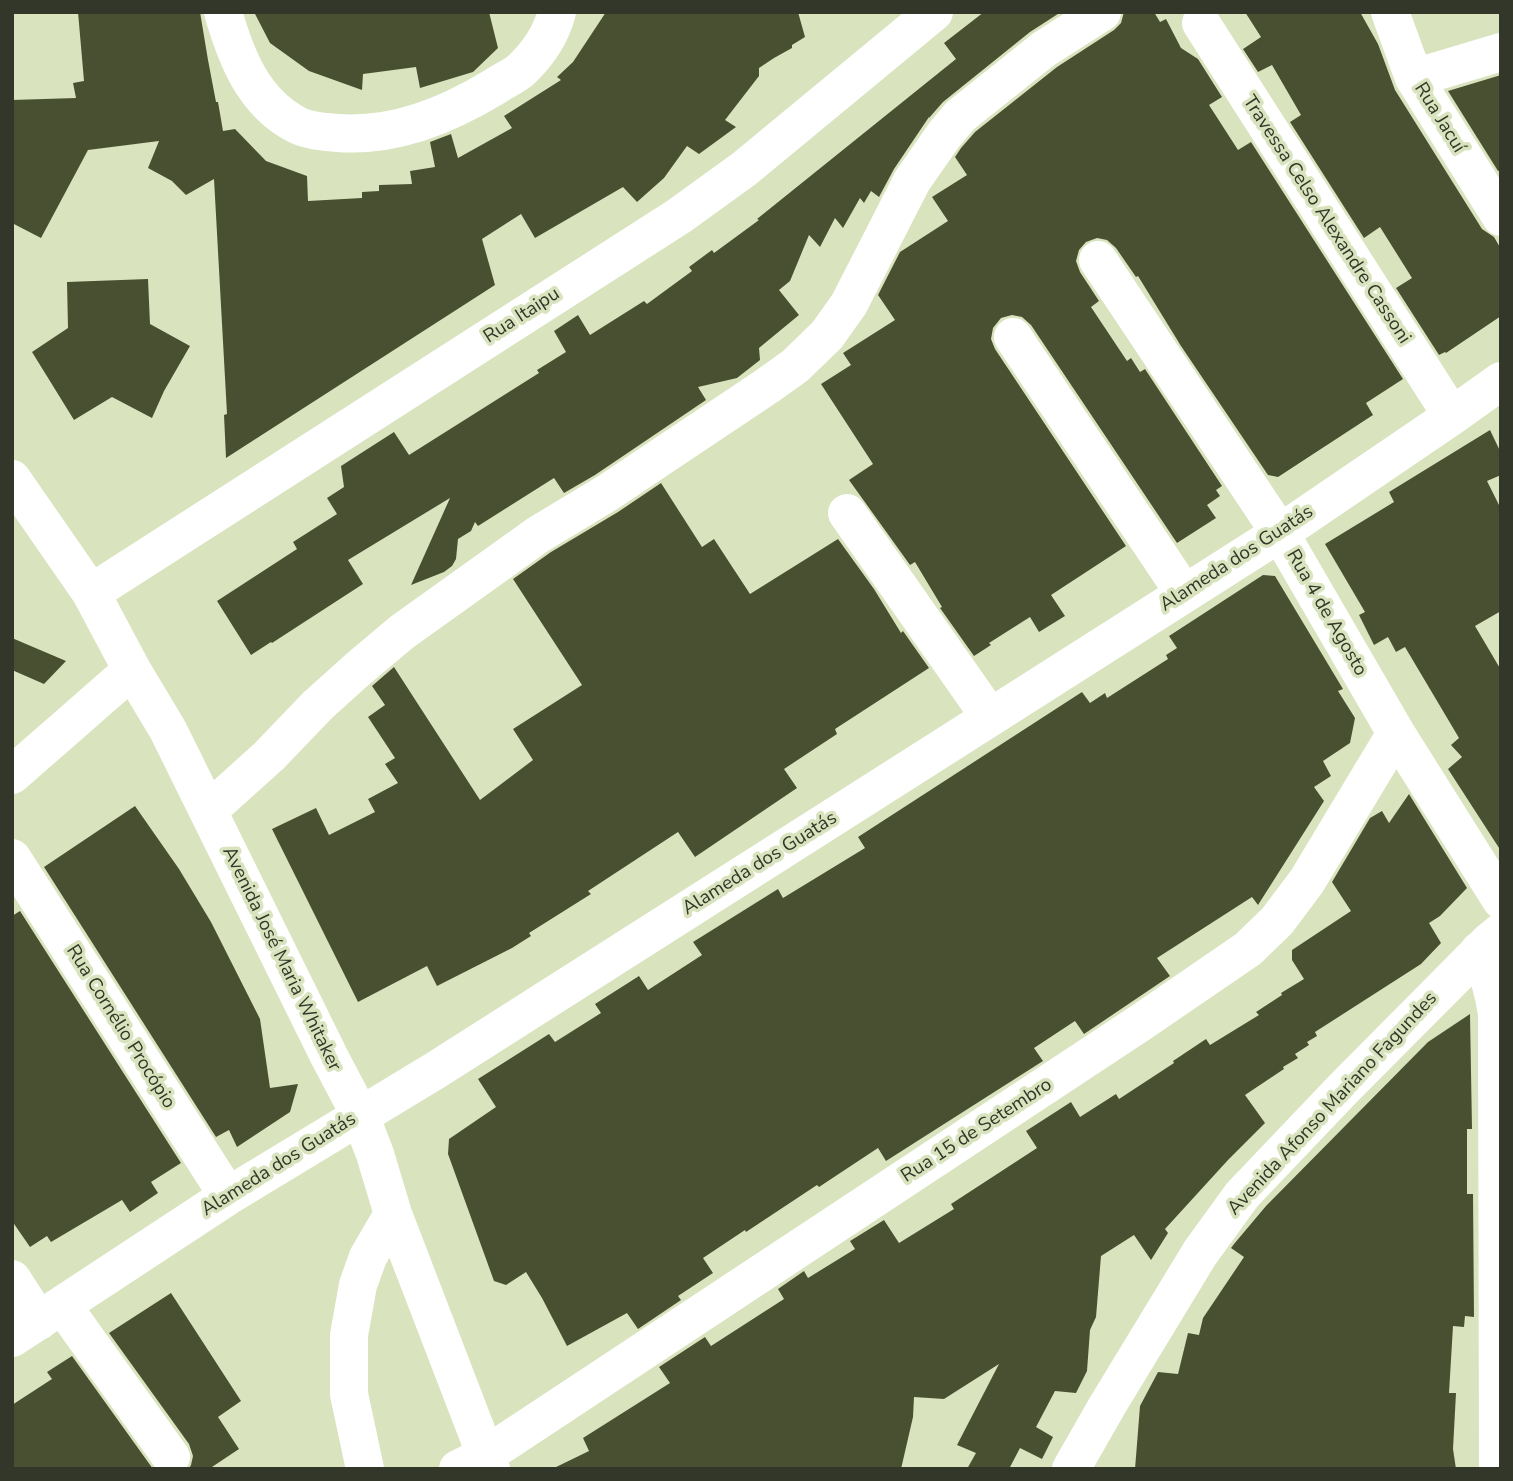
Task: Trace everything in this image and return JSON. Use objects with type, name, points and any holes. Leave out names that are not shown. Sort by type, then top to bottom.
[{"type":"street","points":[[223,12],[232,43],[247,76],[270,107],[297,125],[317,131],[358,134],[392,130],[435,118],[482,94],[519,71],[540,50],[554,26],[557,12]]},
{"type":"street","name":"Rua Itaipu","points":[[91,593],[679,216],[744,169],[934,12]]},
{"type":"street","points":[[208,811],[269,756],[358,668],[402,632],[539,534],[607,493],[794,366],[827,335],[849,304],[912,181],[960,116],[1044,49],[1102,12]]},
{"type":"street","name":"Rua Jacuí","points":[[1390,12],[1414,78],[1501,217]]},
{"type":"street","name":"Travessa Celso Alexandre Cassoni","points":[[1201,23],[1452,416]]},
{"type":"street","points":[[1414,78],[1501,52]]},
{"type":"street","name":"Rua 4 de Agosto","points":[[1098,260],[1280,533],[1396,733],[1501,900]]},
{"type":"street","points":[[1013,337],[1184,593]]},
{"type":"street","name":"Alameda dos Guatás","points":[[38,1321],[228,1196],[436,1070],[1280,533],[1501,381]]},
{"type":"street","name":"Avenida José Maria Whitaker","points":[[12,479],[91,593],[168,730],[360,1115],[478,1464]]},
{"type":"street","points":[[847,513],[990,717]]},
{"type":"street","points":[[12,775],[132,670]]},
{"type":"street","name":"Rua 15 de Setembro","points":[[478,1464],[1248,949],[1277,921],[1307,881],[1396,733]]},
{"type":"street","name":"Rua Cornélio Procópio","points":[[12,858],[228,1196]]},
{"type":"street","points":[[1490,942],[1488,972],[1497,1014],[1498,1469]]},
{"type":"street","name":"Avenida Afonso Mariano Fagundes","points":[[1071,1469],[1200,1252],[1242,1195],[1334,1098],[1490,942]]},
{"type":"street","points":[[365,1469],[349,1394],[349,1335],[358,1285],[368,1257],[393,1214]]},
{"type":"street","points":[[12,1279],[38,1321],[171,1457]]},
{"type":"building","points":[[78,12],[200,12],[223,131],[235,129],[266,161],[307,176],[308,201],[362,198],[362,192],[379,191],[379,185],[412,184],[410,171],[435,167],[430,142],[451,134],[458,158],[512,128],[504,116],[561,80],[557,77],[573,62],[606,12],[798,12],[805,37],[759,68],[759,76],[725,120],[736,127],[699,154],[687,146],[664,178],[637,202],[623,187],[535,238],[521,214],[482,239],[495,285],[226,458],[224,415],[227,414],[214,179],[186,195],[172,181],[148,168],[159,141],[88,150],[41,238],[12,223],[12,100],[76,98],[73,83],[84,81]]},
{"type":"building","points":[[254,12],[489,12],[498,48],[473,72],[420,88],[416,67],[363,74],[362,90],[309,71],[270,43]]},
{"type":"building","points":[[984,12],[1061,12],[1030,32],[943,102],[929,117],[894,169],[879,197],[871,191],[864,203],[860,198],[843,228],[835,218],[820,247],[809,235],[790,281],[779,290],[799,315],[759,348],[760,360],[737,378],[698,387],[706,400],[564,493],[554,478],[478,526],[475,522],[471,531],[458,539],[456,559],[452,566],[411,585],[450,498],[348,560],[363,584],[251,655],[217,601],[297,549],[293,542],[337,514],[327,498],[344,487],[341,466],[394,432],[409,455],[539,373],[537,370],[566,352],[554,331],[578,315],[590,335],[644,301],[647,304],[692,271],[689,267],[712,250],[714,253],[759,220],[757,219],[956,59],[944,43]]},
{"type":"building","points":[[1124,12],[1154,12],[1160,22],[1166,19],[1181,48],[1198,59],[1222,97],[1209,105],[1238,150],[1251,142],[1403,379],[1366,403],[1373,415],[1278,477],[1268,475],[1181,346],[1138,276],[1136,277],[1116,248],[1107,240],[1097,238],[1086,242],[1079,250],[1076,261],[1099,301],[1091,307],[1127,361],[1131,358],[1140,372],[1145,369],[1222,486],[1216,490],[1220,496],[1207,505],[1216,518],[1177,543],[1031,325],[1022,317],[1012,315],[1001,318],[993,328],[991,339],[995,349],[1126,546],[1051,595],[1065,616],[1039,632],[1030,617],[974,656],[940,608],[942,607],[915,562],[910,565],[849,480],[873,464],[821,384],[851,365],[843,353],[895,320],[878,295],[900,252],[948,221],[932,197],[967,175],[955,157],[961,148],[975,132],[1057,67],[1114,30],[1121,23]]},
{"type":"building","points":[[1245,12],[1360,12],[1378,44],[1395,90],[1482,229],[1494,237],[1501,249],[1501,316],[1439,355],[1396,288],[1412,278],[1380,227],[1364,238],[1290,122],[1301,115],[1272,65],[1258,72],[1243,49],[1261,37]]},
{"type":"building","points":[[1501,75],[1501,170],[1498,171],[1448,91]]},
{"type":"building","points":[[148,279],[150,324],[190,346],[152,418],[112,397],[74,420],[32,352],[68,328],[67,282]]},
{"type":"building","points":[[1490,430],[1501,453],[1501,475],[1487,481],[1501,509],[1501,611],[1475,626],[1501,670],[1501,851],[1448,769],[1462,757],[1451,745],[1459,738],[1405,647],[1396,652],[1388,637],[1374,645],[1359,615],[1365,612],[1325,544],[1394,502],[1389,492]]},
{"type":"building","points":[[661,483],[702,547],[714,539],[750,594],[838,539],[901,633],[903,631],[929,668],[835,729],[837,734],[784,769],[797,788],[695,857],[678,832],[588,891],[591,894],[529,933],[531,936],[512,948],[437,986],[427,966],[358,1002],[272,829],[316,808],[329,835],[375,812],[368,799],[398,783],[385,764],[395,758],[368,717],[385,705],[372,686],[394,667],[480,800],[533,760],[513,729],[582,685],[513,579]]},
{"type":"building","points":[[1263,575],[1275,576],[1343,689],[1338,691],[1355,718],[1350,743],[1323,761],[1331,776],[1314,787],[1324,801],[1258,905],[1252,897],[1157,958],[1170,976],[1084,1034],[1075,1021],[1034,1048],[1043,1061],[886,1161],[878,1148],[703,1258],[713,1273],[678,1296],[681,1300],[638,1329],[627,1313],[567,1346],[526,1272],[506,1285],[494,1281],[448,1154],[449,1139],[496,1107],[478,1079],[549,1034],[555,1042],[601,1013],[595,1004],[639,976],[648,990],[702,955],[693,942],[778,889],[783,898],[865,848],[858,837],[1082,692],[1090,703],[1105,693],[1107,698],[1168,659],[1166,655],[1177,648],[1169,636]]},
{"type":"building","points":[[12,638],[66,661],[44,684],[12,670]]},
{"type":"building","points":[[1409,794],[1467,888],[1440,916],[1429,923],[1441,943],[1421,964],[1315,1032],[1317,1036],[1307,1042],[1309,1045],[1295,1054],[1298,1058],[1245,1095],[1265,1123],[1165,1229],[1168,1233],[1151,1260],[1134,1235],[1101,1256],[1096,1317],[1090,1330],[1087,1371],[1076,1393],[1055,1391],[1036,1427],[1053,1437],[1042,1459],[1020,1448],[1009,1469],[967,1469],[976,1453],[957,1445],[999,1364],[944,1399],[914,1397],[913,1417],[901,1469],[552,1469],[589,1451],[583,1438],[670,1383],[659,1367],[705,1337],[711,1346],[784,1299],[778,1289],[804,1271],[808,1278],[855,1249],[850,1241],[884,1220],[899,1243],[954,1209],[951,1204],[1037,1148],[1026,1131],[1071,1102],[1080,1117],[1116,1094],[1119,1099],[1206,1039],[1210,1045],[1259,1015],[1256,1012],[1304,979],[1292,960],[1292,950],[1351,911],[1332,882],[1370,818],[1382,811],[1389,823]]},
{"type":"building","points":[[135,806],[179,869],[211,922],[260,1019],[270,1088],[298,1084],[290,1112],[237,1147],[229,1130],[216,1137],[44,867]]},
{"type":"building","points":[[20,911],[181,1163],[151,1182],[158,1193],[130,1212],[122,1200],[51,1242],[47,1236],[30,1247],[12,1221],[12,916]]},
{"type":"building","points":[[1470,1014],[1472,1129],[1467,1129],[1467,1194],[1473,1194],[1474,1317],[1465,1316],[1464,1327],[1453,1326],[1449,1393],[1456,1393],[1453,1449],[1456,1469],[1135,1469],[1140,1406],[1158,1372],[1178,1374],[1188,1333],[1199,1335],[1203,1318],[1244,1257],[1231,1248],[1266,1206],[1428,1042]]},
{"type":"building","points":[[171,1293],[241,1401],[218,1417],[239,1449],[209,1469],[189,1469],[193,1456],[189,1444],[109,1333]]},
{"type":"building","points":[[72,1356],[153,1469],[12,1469],[12,1405],[52,1379],[47,1372]]}]
